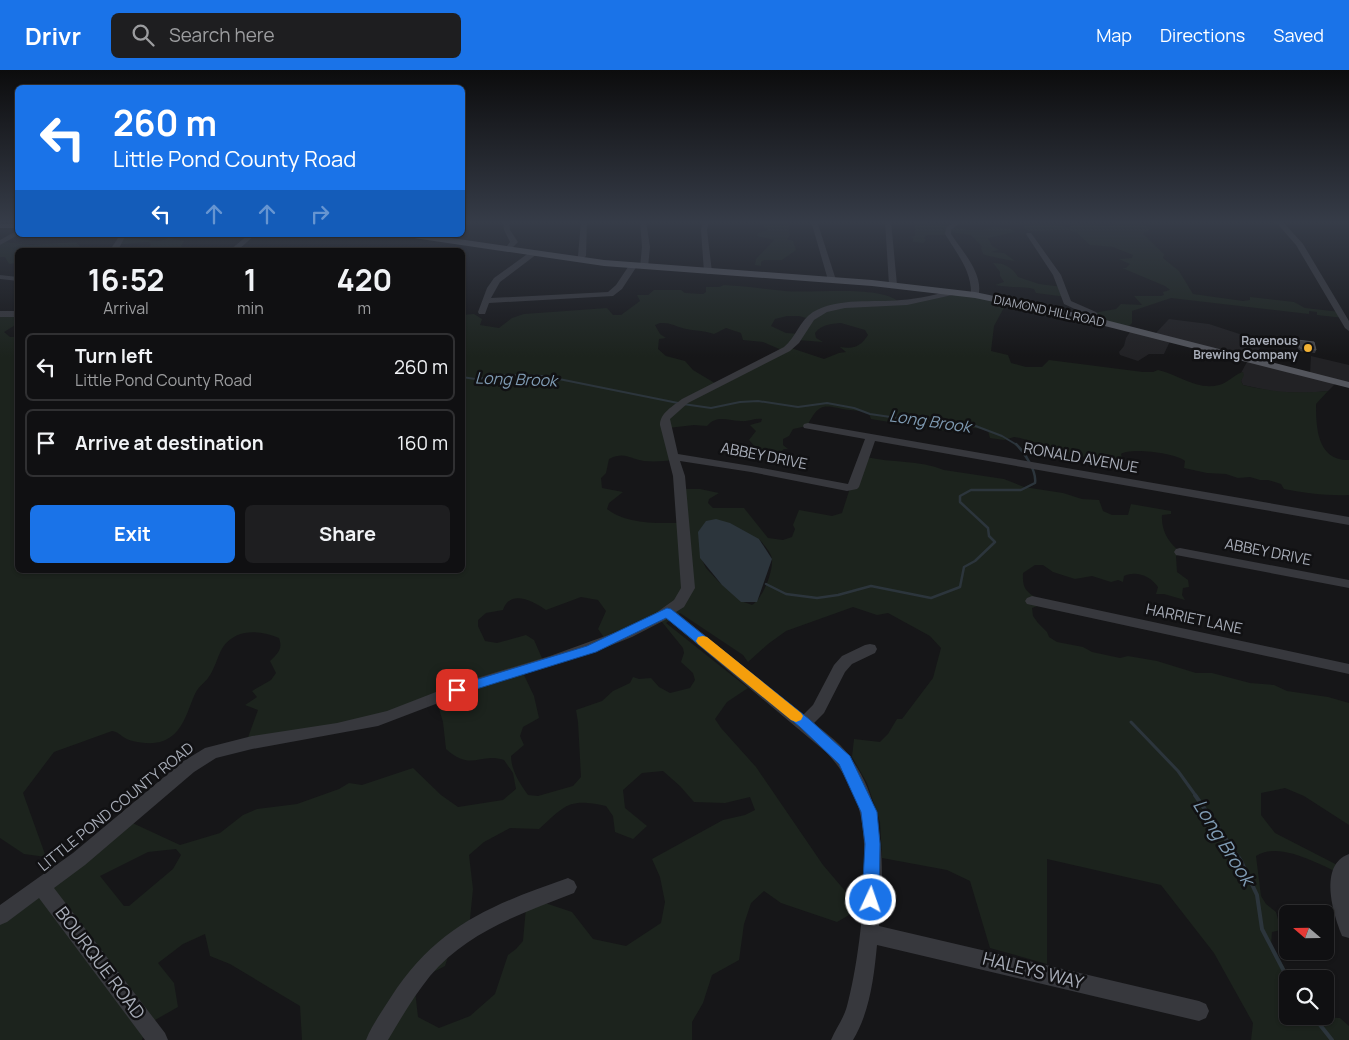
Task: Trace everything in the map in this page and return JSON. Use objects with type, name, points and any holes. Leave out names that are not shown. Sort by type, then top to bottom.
[{"type":"main road","name":"DIAMOND HILL ROAD","points":[[647,266],[893,285],[954,292],[1100,321],[1349,385]]},
{"type":"street","points":[[482,312],[491,288],[497,280],[516,266]]},
{"type":"street","points":[[486,301],[610,294],[619,287],[633,266]]},
{"type":"street","points":[[707,266],[708,272]]},
{"type":"street","points":[[828,266],[832,280]]},
{"type":"street","points":[[892,266],[893,285]]},
{"type":"street","points":[[968,266],[977,285],[975,296]]},
{"type":"street","points":[[1051,266],[1057,275],[1067,302],[1093,314],[1100,321]]},
{"type":"street","points":[[1312,266],[1349,328]]},
{"type":"street","points":[[0,277],[15,279]]},
{"type":"street","name":"LITTLE POND COUNTY ROAD","points":[[0,916],[79,859],[188,768],[211,753],[380,719],[471,685],[592,649],[667,612],[684,598],[688,588],[679,476],[665,425],[665,419],[672,410],[685,401],[787,350],[795,343],[808,320],[816,314],[834,309],[903,303],[954,292]]},
{"type":"street","points":[[0,314],[15,314]]},
{"type":"street","name":"RONALD AVENUE","points":[[808,426],[1349,521]]},
{"type":"street","name":"ABBEY DRIVE","points":[[674,457],[847,488],[852,487],[855,482],[871,437]]},
{"type":"street","name":"ABBEY DRIVE","points":[[1180,552],[1349,584]]},
{"type":"street","name":"HARRIET LANE","points":[[1032,602],[1349,669]]},
{"type":"street","points":[[667,612],[804,723],[845,760],[869,812],[872,844],[872,884],[864,975],[852,1023],[841,1040]]},
{"type":"street","points":[[804,723],[819,709],[839,668],[847,660],[870,649]]},
{"type":"street","points":[[1349,862],[1341,877],[1340,884],[1345,922],[1349,929]]},
{"type":"street","name":"BOURQUE ROAD","points":[[42,887],[158,1040]]},
{"type":"street","points":[[376,1040],[408,990],[431,961],[450,943],[500,914],[568,887]]},
{"type":"street","name":"HALEYS WAY","points":[[868,933],[1199,1011]]},
{"type":"shaded area","points":[[996,266],[1007,266],[1018,277],[1039,284],[1063,287],[1067,297],[1036,293],[1034,289],[1029,288],[995,285],[1004,282]]},
{"type":"shaded area","points":[[1128,266],[1173,266],[1179,271],[1193,294],[1243,301],[1250,300],[1250,297],[1294,302],[1305,308],[1341,312],[1344,318],[1317,315],[1317,312],[1309,311],[1309,314],[1171,298],[1132,311],[1132,323],[1129,326],[1097,321],[1093,313],[1116,309],[1121,304],[1142,305],[1134,296],[1161,296],[1164,295],[1163,292],[1170,290],[1165,286],[1122,268]]},
{"type":"shaded area","points":[[724,285],[797,292],[846,291],[878,294],[891,297],[900,303],[962,294],[1007,302],[994,326],[991,351],[1008,355],[1011,363],[1026,367],[1042,367],[1049,360],[1143,372],[1158,370],[1203,386],[1222,384],[1243,372],[1244,375],[1241,381],[1243,385],[1286,392],[1328,391],[1316,404],[1318,432],[1324,449],[1330,455],[1338,459],[1349,460],[1349,495],[1308,493],[1284,489],[1281,484],[1268,480],[1250,477],[1238,478],[1226,474],[1207,473],[1184,468],[1185,461],[1163,453],[1126,452],[1121,454],[1123,462],[1084,457],[1020,438],[1014,437],[1004,440],[990,438],[988,431],[979,429],[961,428],[953,430],[954,432],[915,427],[907,421],[895,423],[871,419],[869,414],[864,412],[829,407],[820,408],[807,426],[793,429],[789,436],[783,439],[783,445],[788,449],[784,449],[777,455],[757,449],[749,440],[756,431],[750,425],[761,422],[762,419],[744,421],[719,419],[707,426],[694,425],[668,428],[675,460],[648,461],[619,456],[609,459],[606,473],[601,478],[602,488],[623,492],[609,503],[607,509],[624,518],[644,522],[684,523],[683,489],[700,489],[719,493],[709,499],[708,503],[713,508],[744,508],[768,538],[783,540],[792,537],[795,529],[793,525],[799,510],[832,516],[842,513],[850,488],[866,457],[915,463],[944,470],[1004,479],[1024,487],[1063,493],[1082,499],[1099,500],[1103,511],[1112,515],[1128,515],[1131,504],[1171,511],[1171,514],[1162,515],[1162,521],[1164,532],[1173,546],[1182,553],[1176,556],[1177,572],[1188,580],[1189,587],[1183,588],[1182,595],[1185,600],[1164,594],[1156,594],[1158,587],[1143,575],[1129,574],[1124,576],[1123,582],[1118,580],[1111,582],[1092,576],[1075,579],[1053,572],[1043,565],[1035,565],[1023,573],[1025,588],[1043,604],[1032,608],[1033,616],[1049,637],[1057,642],[1083,647],[1092,652],[1120,658],[1128,656],[1157,661],[1196,673],[1212,673],[1250,683],[1274,685],[1287,691],[1328,697],[1349,703],[1349,825],[1304,796],[1285,788],[1261,793],[1261,815],[1275,833],[1347,870],[1346,876],[1301,856],[1289,853],[1266,852],[1256,856],[1261,896],[1266,904],[1276,912],[1279,923],[1279,930],[1272,932],[1271,945],[1286,970],[1279,970],[1279,1025],[1334,1025],[1334,1018],[1340,1018],[1349,1026],[1349,1040],[1251,1040],[1253,1023],[1214,953],[1161,885],[1047,859],[1047,964],[990,948],[970,881],[947,870],[882,858],[880,822],[867,783],[852,757],[854,739],[880,742],[888,734],[897,719],[902,719],[933,678],[941,648],[930,636],[888,613],[877,615],[853,607],[786,631],[748,662],[743,655],[680,613],[666,623],[748,688],[727,702],[715,719],[756,767],[823,865],[846,892],[849,915],[837,922],[781,903],[764,891],[751,903],[744,924],[739,960],[712,975],[703,1003],[692,1022],[692,1040],[302,1040],[300,1006],[230,964],[210,956],[205,934],[183,944],[158,963],[174,983],[178,1007],[148,1024],[142,1040],[0,1040],[0,919],[126,820],[180,845],[220,833],[243,815],[257,809],[297,804],[339,789],[349,783],[362,785],[413,768],[441,795],[458,807],[503,800],[516,789],[513,773],[504,760],[495,758],[463,759],[446,749],[443,722],[437,702],[383,720],[246,743],[258,710],[245,705],[257,697],[252,691],[271,680],[276,673],[270,661],[280,648],[279,638],[264,633],[249,632],[235,636],[223,647],[206,681],[199,687],[194,696],[183,722],[170,738],[154,743],[144,743],[129,740],[112,731],[54,752],[23,793],[46,857],[24,854],[0,838],[0,317],[3,315],[15,315],[15,325],[4,332],[10,337],[15,337],[15,573],[465,573],[465,315],[474,314],[482,319],[480,325],[499,328],[512,318],[524,314],[607,308],[613,315],[621,315],[640,301],[637,295],[648,295],[654,290],[681,290],[685,293],[703,294],[706,292],[706,287]],"holes":[[[799,316],[810,319],[801,334],[786,333],[771,326],[775,319]],[[668,323],[714,334],[726,328],[741,333],[743,340],[763,342],[784,351],[718,385],[693,370],[685,361],[666,356],[658,349],[659,339],[666,338],[660,334],[655,325]],[[841,323],[865,330],[868,335],[862,342],[849,348],[840,347],[846,352],[824,359],[791,348],[798,340],[823,342],[816,338],[815,333],[824,326]],[[759,539],[769,551],[772,564],[760,597],[752,605],[741,601],[733,592],[719,582],[706,568],[701,558]],[[581,597],[598,600],[606,611],[598,629],[608,643],[646,625],[662,622],[683,648],[684,653],[681,662],[693,673],[695,680],[690,688],[670,693],[659,687],[651,678],[639,679],[633,677],[630,683],[613,691],[602,701],[576,710],[581,777],[573,786],[538,796],[528,795],[514,772],[511,756],[524,745],[520,736],[523,727],[539,718],[534,696],[523,673],[545,665],[534,640],[526,635],[497,643],[485,641],[478,626],[478,620],[486,613],[503,610],[506,604],[516,598],[529,601],[546,610]],[[663,771],[694,802],[725,803],[750,797],[755,810],[745,815],[723,820],[652,859],[660,877],[665,902],[661,923],[626,946],[593,939],[572,912],[527,897],[523,941],[508,955],[495,994],[470,1016],[439,1028],[418,1017],[414,982],[445,966],[453,941],[469,929],[473,889],[469,855],[484,842],[510,828],[539,829],[562,809],[575,803],[606,806],[613,816],[615,832],[633,839],[647,826],[625,808],[623,790],[642,773]],[[176,849],[181,855],[173,869],[129,906],[124,906],[100,876],[148,852]]]},
{"type":"shaded area","points":[[1169,319],[1209,324],[1264,342],[1253,359],[1310,374],[1311,356],[1349,365],[1349,385],[1335,384],[1328,391],[1308,393],[1276,392],[1243,385],[1241,381],[1243,372],[1241,373],[1248,360],[1171,339],[1164,354],[1149,354],[1138,361],[1120,355],[1119,352],[1132,329],[1154,335]]},
{"type":"shaded area","points":[[716,519],[730,523],[759,539],[772,559],[757,602],[741,602],[722,585],[700,558],[698,532],[706,521]]},
{"type":"building","points":[[1297,340],[1314,342],[1316,350],[1300,348]]},
{"type":"waterway","name":"Long Brook","points":[[465,377],[475,379],[508,375],[544,376],[678,403]]},
{"type":"waterway","name":"Long Brook","points":[[683,404],[711,408],[740,402],[758,401],[798,407],[827,403],[854,408],[870,414],[911,420],[973,425],[1002,436],[1017,445]]},
{"type":"waterway","name":"Long Brook","points":[[766,584],[786,594],[817,598],[838,595],[871,586],[931,598],[960,587],[964,567],[975,561],[995,542],[989,536],[988,528],[960,502],[960,496],[971,490],[1021,490],[1035,483],[1032,467],[1017,445]]},
{"type":"waterway","name":"Long Brook","points":[[1131,722],[1178,771],[1196,796]]},
{"type":"waterway","name":"Long Brook","points":[[1195,795],[1241,861],[1257,895],[1262,929],[1283,970]]},
{"type":"waterway","name":"Long Brook","points":[[1320,1025],[1332,1040]]},
{"type":"slow traffic","points":[[703,641],[796,716]]},
{"type":"place","name":"Ravenous Brewing Company","points":[[1308,348]]},
{"type":"route","points":[[457,690],[592,649],[634,630],[667,612],[804,723],[845,760],[869,812],[872,844],[871,900]]}]
